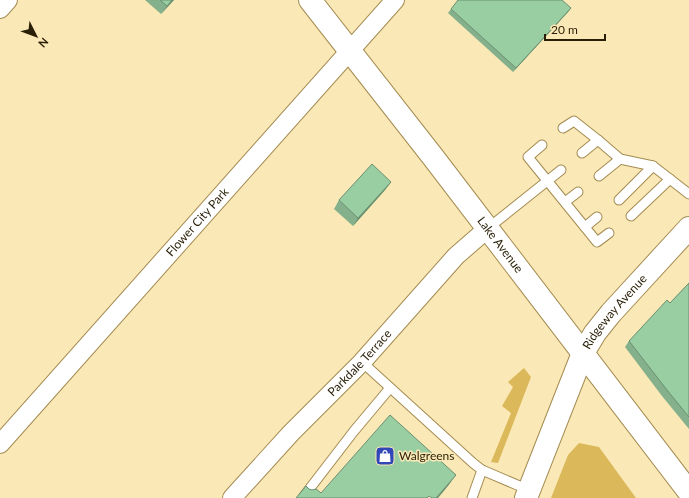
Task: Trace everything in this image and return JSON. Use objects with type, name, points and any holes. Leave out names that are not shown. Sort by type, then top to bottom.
[{"type":"main road","name":"Lake Avenue","points":[[310,0],[433,157],[689,492]]},
{"type":"main road","name":"Ridgeway Avenue","points":[[528,494],[583,353],[595,333],[611,313],[689,228]]},
{"type":"street","points":[[0,9],[8,0]]},
{"type":"street","name":"Flower City Park","points":[[0,444],[395,0]]},
{"type":"street","name":"Parkdale Terrace","points":[[232,498],[299,424],[362,362],[456,256],[487,229]]},
{"type":"lane","points":[[563,128],[574,122],[620,159],[653,166],[689,194]]},
{"type":"lane","points":[[582,154],[598,140]]},
{"type":"lane","points":[[542,145],[528,157],[597,242],[609,233]]},
{"type":"lane","points":[[599,176],[620,159]]},
{"type":"lane","points":[[619,200],[653,166]]},
{"type":"lane","points":[[487,229],[561,170]]},
{"type":"lane","points":[[631,216],[670,179]]},
{"type":"lane","points":[[565,202],[578,192]]},
{"type":"lane","points":[[585,227],[597,217]]},
{"type":"lane","points":[[362,362],[472,463],[482,470],[528,494]]},
{"type":"lane","points":[[304,496],[354,431],[390,388]]},
{"type":"lane","points":[[472,498],[482,470]]},
{"type":"shaded area","points":[[524,368],[531,377],[498,463],[491,462],[511,413],[502,406],[513,387],[508,382]]},
{"type":"shaded area","points":[[579,443],[599,447],[636,498],[551,498],[568,455]]},
{"type":"building","points":[[160,0],[172,0],[167,6]]},
{"type":"building","points":[[458,0],[562,0],[571,8],[516,68],[451,9]]},
{"type":"building","points":[[372,164],[391,182],[358,218],[339,200]]},
{"type":"building","points":[[689,283],[689,417],[629,341],[667,300],[670,303]]},
{"type":"building","name":"Walgreens","points":[[390,415],[456,475],[436,498],[429,496],[427,498],[296,498],[306,486],[312,490],[316,489],[321,493]]},
{"type":"place","name":"Walgreens","points":[[385,456]]}]
